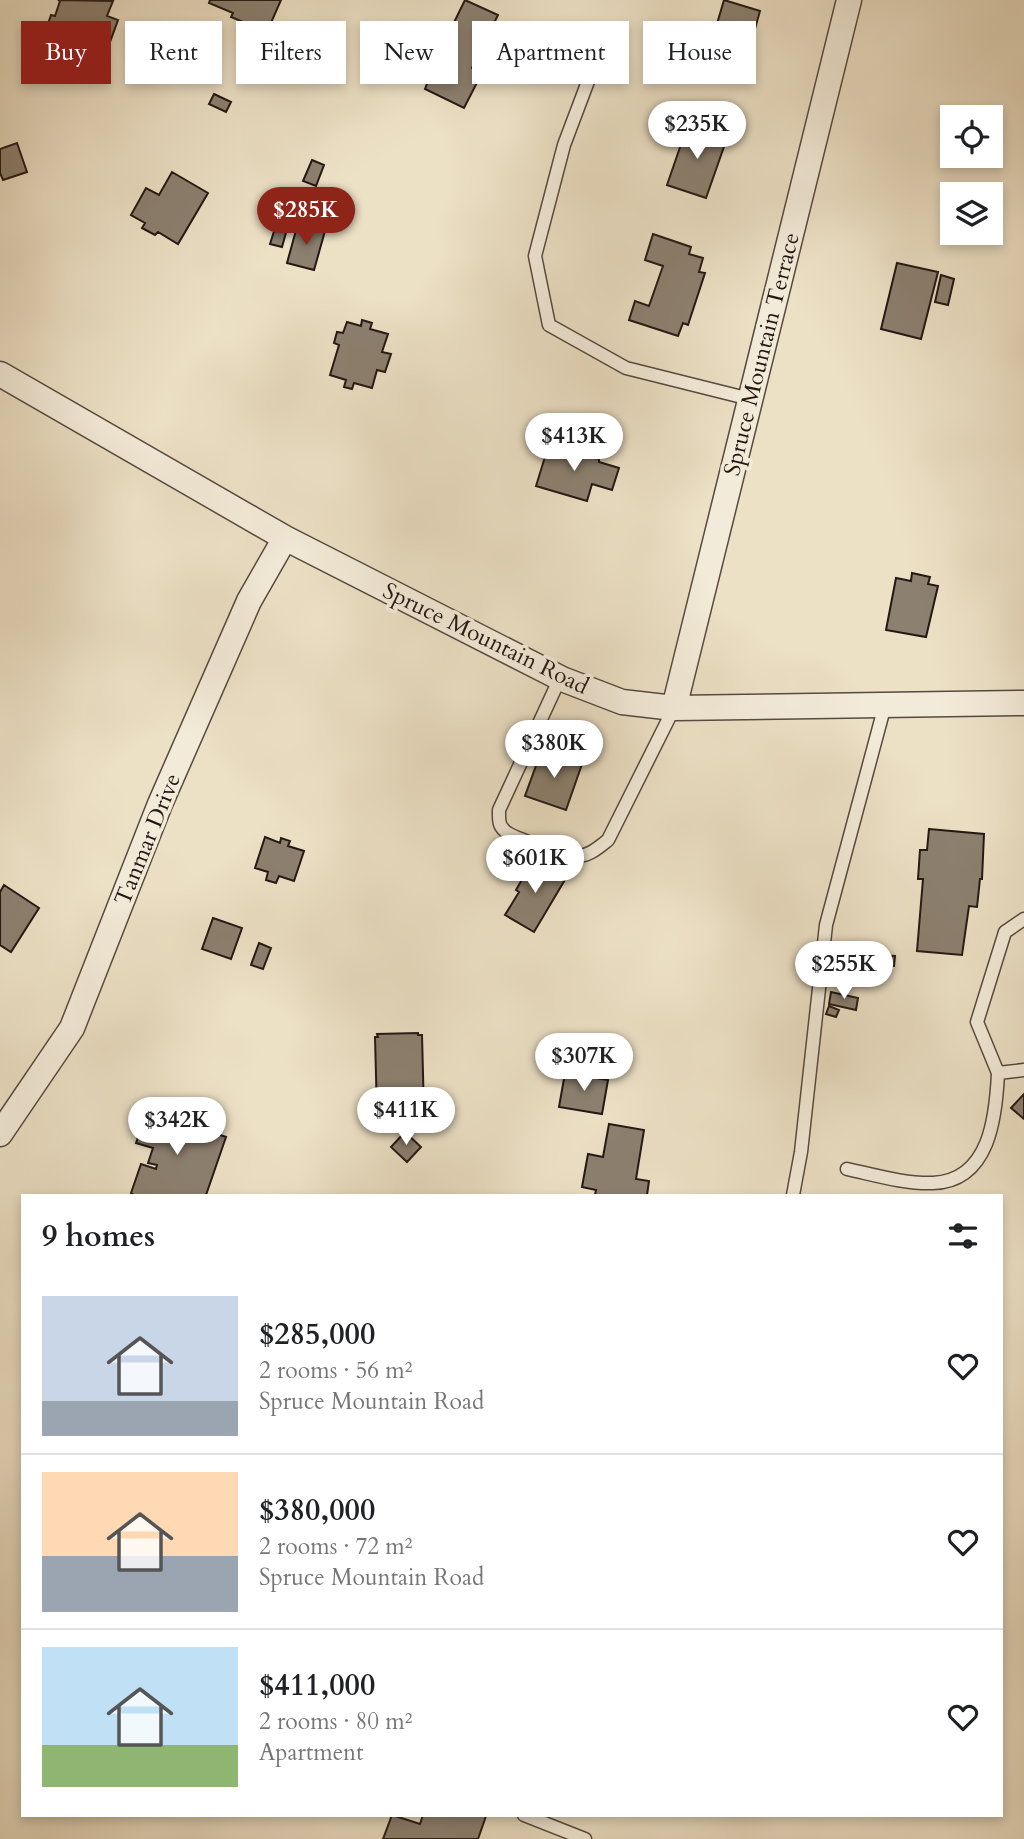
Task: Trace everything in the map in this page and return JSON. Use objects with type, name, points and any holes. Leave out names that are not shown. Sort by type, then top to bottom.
[{"type":"street","name":"Spruce Mountain Terrace","points":[[674,708],[849,0]]},
{"type":"street","name":"Spruce Mountain Road","points":[[0,374],[285,538],[560,678],[622,702],[674,708],[1024,703]]},
{"type":"street","name":"Tanmar Drive","points":[[0,1134],[72,1028],[171,778],[249,601],[285,538]]},
{"type":"lane","points":[[587,84],[564,145],[535,256],[549,325],[626,368],[750,399]]},
{"type":"lane","points":[[560,678],[499,810],[499,823],[505,832],[518,838],[574,857],[592,853],[608,840],[674,708]]},
{"type":"lane","points":[[793,1194],[826,925],[885,705]]},
{"type":"lane","points":[[847,1170],[934,1183],[952,1180],[968,1170],[980,1157],[989,1140],[995,1117],[998,1073],[977,1022],[1005,932],[1024,919]]},
{"type":"lane","points":[[998,1073],[1024,1070]]},
{"type":"lane","points":[[529,1817],[585,1839]]},
{"type":"building","points":[[58,0],[113,1],[107,16],[118,20],[111,39],[111,21],[49,21],[51,15],[55,16],[60,1]]},
{"type":"building","points":[[210,0],[281,0],[272,21],[241,21],[231,17],[233,13],[209,3]]},
{"type":"building","points":[[465,0],[498,15],[495,21],[472,21],[472,84],[476,84],[464,108],[425,89],[427,84],[458,84],[458,21],[455,21]]},
{"type":"building","points":[[724,0],[760,11],[756,25],[756,21],[718,21]]},
{"type":"building","points":[[214,94],[231,102],[226,112],[209,104]]},
{"type":"building","points":[[688,124],[727,138],[706,198],[667,185]]},
{"type":"building","points":[[17,143],[27,172],[3,180],[0,173],[0,149]]},
{"type":"building","points":[[312,160],[324,165],[316,186],[303,181]]},
{"type":"building","points":[[172,172],[208,193],[178,244],[158,232],[155,235],[142,228],[145,223],[131,215],[146,188],[159,195]]},
{"type":"building","points":[[304,207],[314,210],[311,221],[301,219]]},
{"type":"building","points":[[298,223],[325,231],[314,270],[287,263]]},
{"type":"building","points":[[276,225],[287,229],[282,247],[270,244]]},
{"type":"building","points":[[653,234],[691,247],[689,254],[703,258],[699,272],[705,273],[688,325],[683,323],[678,336],[629,320],[635,301],[649,306],[663,266],[645,260]]},
{"type":"building","points":[[897,263],[938,272],[921,339],[881,329]]},
{"type":"building","points":[[941,275],[954,279],[948,305],[935,302]]},
{"type":"building","points":[[362,320],[372,323],[370,329],[388,334],[382,352],[391,354],[385,372],[377,370],[372,388],[354,383],[352,389],[344,387],[346,380],[330,375],[339,345],[334,343],[337,332],[343,333],[347,322],[361,326]]},
{"type":"building","points":[[549,444],[619,468],[612,490],[592,484],[587,501],[536,486]]},
{"type":"building","points":[[912,573],[930,577],[928,584],[938,586],[926,637],[886,630],[896,578],[911,581]]},
{"type":"building","points":[[542,749],[582,764],[566,810],[525,796]]},
{"type":"building","points":[[929,829],[984,834],[982,879],[977,907],[969,906],[962,955],[917,951],[923,879],[918,879],[920,850],[927,850]]},
{"type":"building","points":[[265,837],[280,843],[281,838],[290,841],[288,846],[304,851],[294,881],[279,876],[276,883],[266,880],[268,872],[255,868]]},
{"type":"building","points":[[534,859],[566,878],[534,932],[505,915]]},
{"type":"building","points":[[4,885],[39,908],[11,952],[0,945],[0,892]]},
{"type":"building","points":[[213,918],[242,928],[231,959],[202,949]]},
{"type":"building","points":[[259,943],[271,948],[263,969],[251,965]]},
{"type":"building","points":[[879,955],[895,956],[894,966],[878,965]]},
{"type":"building","points":[[831,992],[858,998],[856,1010],[829,1004]]},
{"type":"building","points":[[829,1006],[839,1010],[836,1017],[826,1014]]},
{"type":"building","points":[[377,1034],[422,1035],[424,1112],[377,1114],[375,1037],[378,1037]]},
{"type":"building","points":[[565,1073],[608,1080],[602,1114],[559,1107]]},
{"type":"building","points":[[1024,1094],[1024,1119],[1011,1108]]},
{"type":"building","points":[[147,1110],[185,1123],[186,1120],[226,1137],[206,1194],[131,1193],[141,1164],[156,1169],[157,1165],[148,1163],[153,1148],[136,1143]]},
{"type":"building","points":[[609,1124],[644,1130],[636,1179],[649,1181],[647,1194],[595,1194],[596,1190],[582,1187],[588,1154],[603,1157]]},
{"type":"building","points":[[405,1132],[421,1147],[407,1162],[391,1147]]},
{"type":"building","points":[[391,1817],[420,1824],[422,1817],[486,1817],[478,1839],[383,1839]]}]
